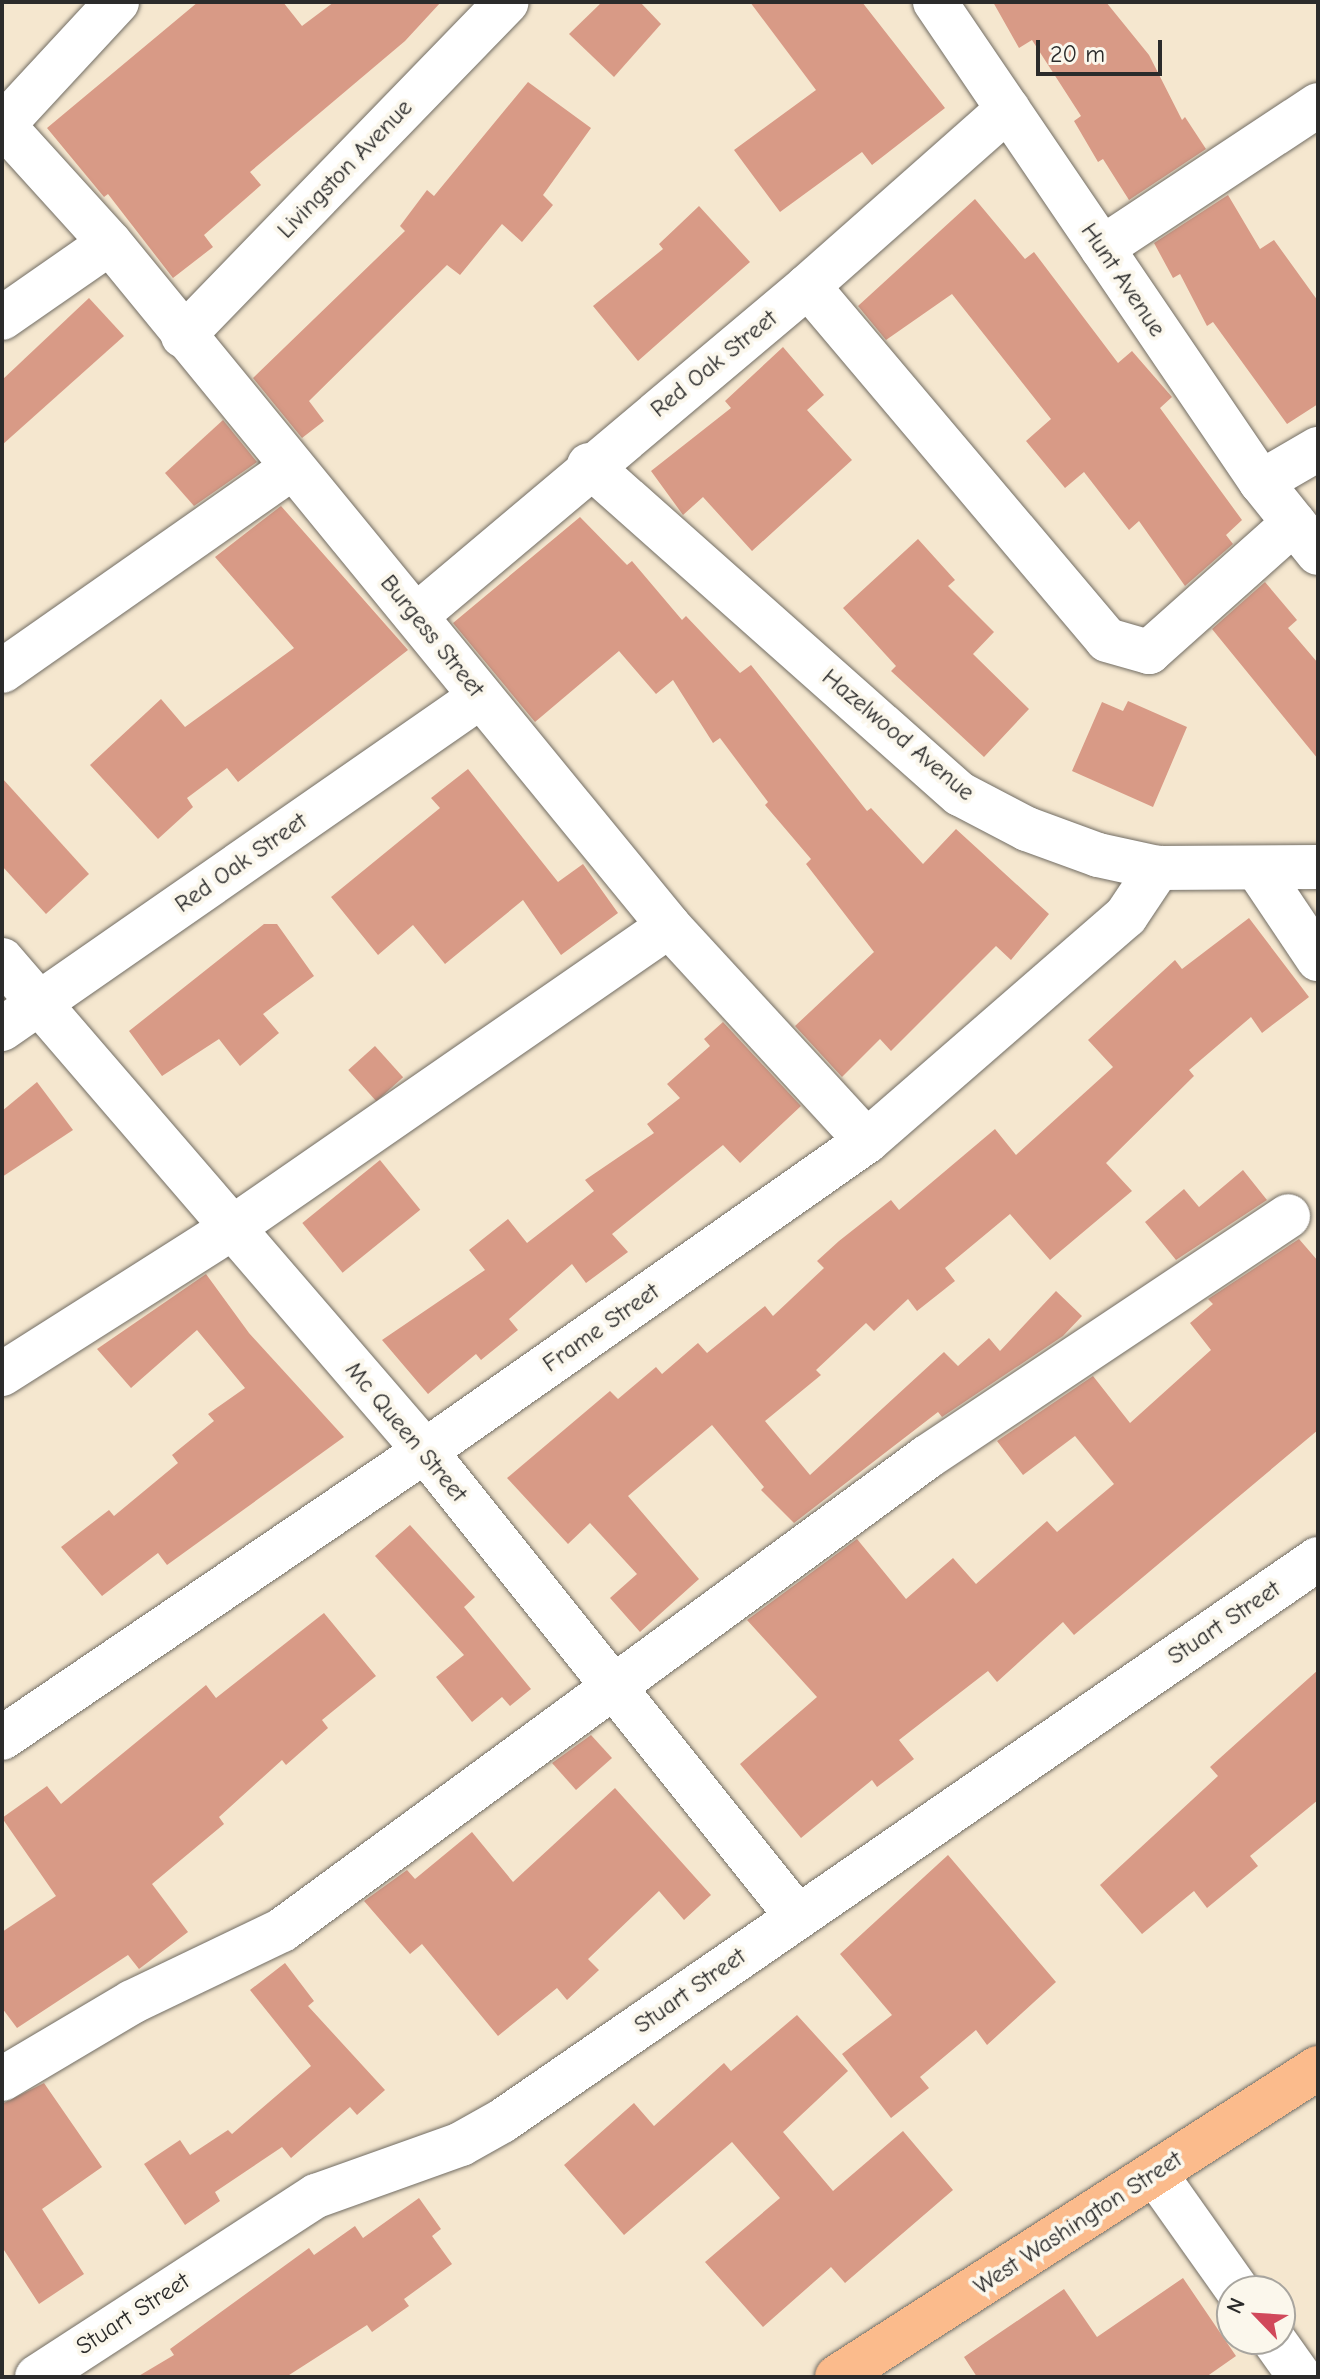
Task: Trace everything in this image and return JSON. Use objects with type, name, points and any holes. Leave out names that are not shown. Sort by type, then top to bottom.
[{"type":"main road","name":"West Washington Street","points":[[837,2377],[1156,2175],[1318,2068]]},
{"type":"street","points":[[3,125],[117,2]]},
{"type":"street","name":"Livingston Avenue","points":[[183,336],[507,2]]},
{"type":"street","name":"Hunt Avenue","points":[[935,2],[1261,482],[1306,538]]},
{"type":"street","points":[[1102,248],[1318,105]]},
{"type":"street","name":"Red Oak Street","points":[[417,615],[589,465],[808,286],[1008,109]]},
{"type":"street","name":"Burgess Street","points":[[3,125],[110,243],[183,336],[417,615],[480,697],[669,926],[867,1141]]},
{"type":"street","points":[[2,318],[110,243]]},
{"type":"street","points":[[808,286],[1107,640],[1149,652],[1306,538]]},
{"type":"street","points":[[1261,482],[1318,449]]},
{"type":"street","name":"Hazelwood Avenue","points":[[589,465],[960,794],[1027,829],[1098,855],[1158,868],[1259,871],[1318,867]]},
{"type":"street","points":[[2,671],[293,467]]},
{"type":"street","name":"Red Oak Street","points":[[2,1029],[480,697]]},
{"type":"street","name":"Frame Street","points":[[2,1738],[425,1451],[867,1141],[1126,916],[1158,868]]},
{"type":"street","points":[[1259,871],[1318,959]]},
{"type":"street","points":[[2,1374],[232,1228],[669,926]]},
{"type":"street","name":"Mc Queen Street","points":[[2,960],[425,1451],[797,1916]]},
{"type":"street","points":[[2,2079],[132,2002],[282,1930],[612,1685],[927,1457],[1288,1216]]},
{"type":"street","name":"Stuart Street","points":[[37,2377],[316,2196],[461,2144],[502,2121],[1318,1559]]},
{"type":"street","points":[[1156,2175],[1227,2275]]},
{"type":"street","points":[[1284,2355],[1300,2377]]},
{"type":"building","points":[[198,2],[283,2],[302,26],[334,2],[441,2],[405,41],[250,172],[261,185],[204,235],[213,247],[173,278],[108,194],[104,197],[47,128]]},
{"type":"building","points":[[602,2],[640,2],[661,24],[614,77],[569,34]]},
{"type":"building","points":[[750,2],[862,2],[945,108],[872,165],[862,152],[780,212],[734,150],[816,90]]},
{"type":"building","points":[[993,2],[1106,2],[1149,55],[1182,120],[1185,117],[1206,149],[1129,200],[1103,159],[1098,162],[1074,121],[1081,116],[1032,40],[1019,48]]},
{"type":"building","points":[[528,82],[591,128],[543,195],[553,205],[522,242],[502,224],[460,275],[447,265],[309,401],[324,421],[302,438],[253,378],[405,231],[400,226],[427,190],[434,196]]},
{"type":"building","points":[[1228,195],[1260,249],[1274,240],[1318,301],[1318,404],[1287,424],[1213,322],[1207,326],[1180,274],[1173,278],[1154,243]]},
{"type":"building","points":[[975,199],[1025,259],[1034,252],[1118,363],[1132,351],[1172,397],[1160,408],[1242,520],[1226,535],[1233,544],[1185,586],[1139,521],[1129,530],[1084,472],[1065,488],[1026,441],[1051,419],[952,294],[886,340],[858,306]]},
{"type":"building","points":[[699,206],[750,262],[638,361],[593,306],[663,249],[659,244]]},
{"type":"building","points":[[89,298],[124,336],[2,445],[2,380]]},
{"type":"building","points":[[783,347],[824,395],[807,410],[852,460],[752,551],[703,497],[683,515],[651,471],[731,408],[725,401]]},
{"type":"building","points":[[223,420],[257,462],[194,506],[165,473]]},
{"type":"building","points":[[281,506],[408,650],[238,782],[227,768],[187,798],[193,807],[158,839],[90,765],[161,699],[185,727],[294,648],[215,557]]},
{"type":"building","points":[[580,517],[627,565],[632,561],[682,620],[686,616],[740,673],[751,665],[867,811],[871,808],[923,864],[956,829],[1049,914],[1011,960],[996,946],[891,1051],[880,1039],[842,1077],[795,1026],[874,952],[806,864],[811,859],[765,805],[768,802],[720,738],[713,743],[673,680],[656,694],[619,651],[535,722],[453,623]]},
{"type":"building","points":[[918,539],[955,580],[948,586],[994,632],[973,654],[1029,709],[984,757],[891,671],[896,666],[843,608]]},
{"type":"building","points":[[1265,582],[1297,620],[1288,628],[1318,663],[1318,759],[1212,629]]},
{"type":"building","points":[[1128,701],[1187,727],[1153,807],[1072,771],[1102,702],[1123,711]]},
{"type":"building","points":[[468,769],[558,882],[583,864],[618,913],[561,955],[523,900],[445,964],[413,925],[378,955],[331,897],[440,808],[431,798]]},
{"type":"building","points":[[2,778],[89,874],[46,914],[2,866]]},
{"type":"building","points":[[1249,918],[1309,997],[1262,1033],[1251,1017],[1189,1070],[1194,1076],[1106,1163],[1132,1191],[1050,1260],[1010,1214],[945,1268],[955,1281],[917,1311],[908,1299],[874,1331],[866,1323],[816,1370],[821,1375],[765,1421],[810,1475],[944,1352],[958,1366],[989,1338],[1000,1351],[1056,1291],[1082,1316],[1063,1336],[942,1417],[938,1412],[794,1523],[761,1490],[764,1487],[712,1425],[628,1496],[699,1579],[640,1632],[610,1598],[637,1574],[590,1523],[568,1544],[507,1478],[610,1391],[618,1399],[656,1367],[662,1374],[698,1343],[707,1353],[765,1306],[773,1316],[824,1268],[817,1261],[839,1241],[891,1200],[899,1210],[995,1129],[1016,1155],[1113,1067],[1088,1040],[1175,960],[1182,969]]},
{"type":"building","points":[[264,924],[277,924],[314,976],[263,1014],[279,1033],[240,1066],[219,1039],[162,1076],[129,1031]]},
{"type":"building","points":[[723,1022],[801,1106],[740,1163],[723,1145],[612,1234],[628,1252],[586,1283],[572,1264],[509,1319],[518,1330],[481,1360],[476,1354],[428,1394],[382,1340],[485,1270],[469,1250],[508,1219],[527,1243],[594,1191],[585,1180],[654,1133],[647,1124],[680,1098],[667,1084],[710,1046],[704,1039]]},
{"type":"building","points":[[375,1046],[403,1077],[376,1101],[348,1070]]},
{"type":"building","points":[[37,1082],[73,1130],[2,1177],[2,1111]]},
{"type":"building","points":[[380,1160],[420,1210],[343,1273],[302,1223]]},
{"type":"building","points":[[1243,1170],[1267,1200],[1176,1260],[1145,1222],[1184,1189],[1199,1207]]},
{"type":"building","points":[[1299,1239],[1318,1261],[1318,1430],[1074,1635],[1063,1622],[997,1682],[988,1671],[899,1740],[914,1759],[877,1787],[872,1780],[801,1838],[740,1764],[817,1697],[747,1620],[857,1539],[906,1599],[953,1558],[976,1584],[1047,1521],[1057,1532],[1114,1484],[1075,1436],[1023,1475],[997,1441],[1093,1376],[1130,1423],[1211,1350],[1190,1323],[1213,1304],[1208,1299]]},
{"type":"building","points":[[206,1274],[249,1333],[344,1437],[167,1565],[158,1553],[102,1596],[61,1547],[109,1510],[114,1516],[178,1463],[172,1455],[214,1421],[208,1414],[245,1388],[197,1330],[131,1388],[97,1349]]},
{"type":"building","points":[[410,1525],[475,1597],[464,1607],[531,1689],[510,1706],[502,1697],[472,1722],[436,1677],[464,1655],[375,1556]]},
{"type":"building","points":[[324,1613],[376,1676],[322,1720],[328,1728],[286,1765],[282,1760],[219,1817],[224,1824],[152,1884],[188,1932],[139,1969],[128,1955],[17,2028],[2,2008],[2,1932],[56,1896],[2,1818],[47,1786],[61,1804],[206,1685],[216,1698]]},
{"type":"building","points":[[1318,1670],[1318,1800],[1250,1856],[1258,1866],[1207,1908],[1194,1891],[1142,1934],[1100,1885],[1218,1776],[1210,1767]]},
{"type":"building","points":[[591,1735],[612,1758],[576,1790],[552,1763]]},
{"type":"building","points":[[615,1788],[711,1895],[684,1920],[659,1891],[588,1959],[599,1970],[567,2000],[557,1988],[498,2036],[422,1944],[410,1954],[364,1901],[407,1870],[415,1879],[472,1832],[513,1882]]},
{"type":"building","points":[[948,1855],[1056,1982],[987,2045],[976,2030],[920,2077],[929,2088],[891,2118],[842,2054],[892,2015],[840,1954]]},
{"type":"building","points":[[285,1963],[314,2001],[308,2006],[385,2090],[357,2115],[350,2107],[291,2158],[282,2147],[215,2192],[220,2201],[185,2225],[144,2164],[180,2140],[190,2155],[228,2130],[232,2134],[311,2066],[250,1990]]},
{"type":"building","points":[[797,2015],[848,2071],[783,2132],[833,2191],[903,2131],[953,2190],[845,2283],[831,2267],[763,2327],[705,2262],[780,2198],[732,2142],[624,2235],[564,2165],[634,2103],[654,2126],[724,2063],[731,2071]]},
{"type":"building","points":[[44,2083],[102,2167],[42,2209],[84,2274],[39,2304],[2,2247],[2,2104]]},
{"type":"building","points":[[419,2198],[441,2229],[432,2236],[452,2264],[404,2299],[409,2306],[372,2332],[367,2325],[286,2377],[137,2377],[174,2355],[170,2349],[309,2248],[314,2255],[355,2226],[363,2238]]},
{"type":"building","points":[[1183,2278],[1216,2327],[1216,2355],[1236,2356],[1206,2377],[977,2377],[964,2357],[1064,2289],[1097,2337]]}]
